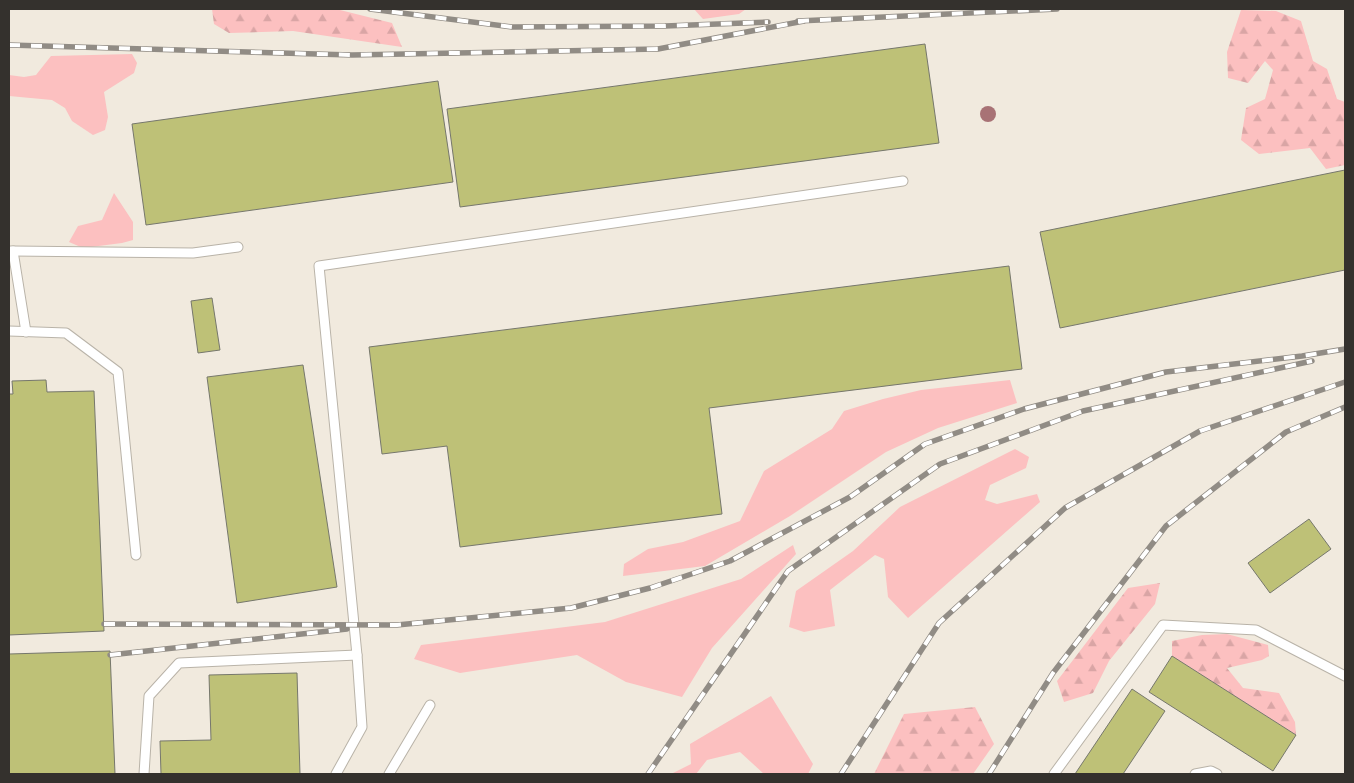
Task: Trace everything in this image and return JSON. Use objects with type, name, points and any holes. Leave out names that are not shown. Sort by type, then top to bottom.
[{"type":"lane","points":[[336,774],[362,727],[357,655],[319,266],[903,181]]},
{"type":"lane","points":[[26,332],[11,251],[193,253],[238,247]]},
{"type":"lane","points":[[9,331],[66,333],[118,372],[136,555]]},
{"type":"lane","points":[[1054,774],[1163,626],[1256,630],[1345,676]]},
{"type":"lane","points":[[144,774],[149,696],[179,663],[357,655]]},
{"type":"lane","points":[[389,774],[430,705]]},
{"type":"lane","points":[[1195,774],[1211,771],[1217,774]]},
{"type":"green space","points":[[212,9],[336,9],[392,23],[402,47],[293,31],[229,33],[214,24]]},
{"type":"green space","points":[[694,9],[746,9],[739,14],[703,19]]},
{"type":"green space","points":[[1241,10],[1276,11],[1301,21],[1313,61],[1327,69],[1337,99],[1345,102],[1345,165],[1326,169],[1310,148],[1259,154],[1241,140],[1246,108],[1265,99],[1273,70],[1265,61],[1248,83],[1228,78],[1227,52]]},
{"type":"green space","points":[[132,54],[137,63],[134,73],[104,92],[108,117],[105,130],[93,135],[72,121],[65,108],[52,100],[9,96],[9,75],[24,77],[36,75],[51,56]]},
{"type":"green space","points":[[114,193],[133,222],[133,240],[83,248],[69,242],[78,226],[102,220]]},
{"type":"green space","points":[[1010,380],[1017,403],[938,428],[886,452],[790,516],[705,566],[623,576],[624,564],[648,549],[683,542],[740,521],[764,471],[832,429],[844,411],[921,390]]},
{"type":"green space","points":[[1015,449],[1029,457],[1026,468],[990,485],[985,500],[997,504],[1037,494],[1040,502],[908,618],[888,597],[884,559],[875,555],[830,590],[835,626],[804,632],[789,627],[796,591],[853,551],[900,507]]},
{"type":"green space","points":[[793,545],[796,554],[712,648],[682,697],[626,682],[577,655],[460,673],[414,659],[421,645],[605,622],[741,579]]},
{"type":"green space","points":[[1160,583],[1155,604],[1109,661],[1093,693],[1064,702],[1057,681],[1128,588]]},
{"type":"green space","points":[[1227,634],[1268,645],[1269,656],[1262,660],[1227,668],[1243,688],[1279,693],[1295,722],[1296,735],[1172,656],[1172,641],[1202,635]]},
{"type":"green space","points":[[771,696],[813,764],[808,774],[764,774],[740,752],[707,760],[696,774],[671,774],[691,764],[690,744]]},
{"type":"green space","points":[[975,707],[994,744],[973,774],[874,774],[904,714]]},
{"type":"building","points":[[925,44],[939,143],[460,207],[447,109]]},
{"type":"building","points":[[438,81],[453,182],[146,225],[132,124]]},
{"type":"building","points":[[1345,170],[1345,270],[1060,328],[1040,232]]},
{"type":"building","points":[[1009,266],[1022,369],[709,408],[722,514],[460,547],[447,446],[382,454],[369,347]]},
{"type":"building","points":[[212,298],[220,350],[198,353],[191,301]]},
{"type":"building","points":[[303,365],[337,587],[237,603],[207,377]]},
{"type":"building","points":[[46,380],[47,392],[94,391],[104,631],[9,635],[9,394],[13,394],[12,381]]},
{"type":"building","points":[[1309,519],[1331,549],[1270,593],[1248,563]]},
{"type":"building","points":[[110,651],[115,774],[9,774],[9,654]]},
{"type":"building","points":[[1172,656],[1296,735],[1273,771],[1149,692]]},
{"type":"building","points":[[297,673],[300,774],[161,774],[160,741],[211,740],[209,675]]},
{"type":"building","points":[[1132,689],[1165,711],[1123,774],[1075,774]]},
{"type":"railway","points":[[370,9],[512,27],[665,26],[768,22]]},
{"type":"railway","points":[[798,21],[1057,9]]},
{"type":"railway","points":[[9,45],[352,55],[658,49],[804,21]]},
{"type":"railway","points":[[104,624],[397,625],[571,608],[650,588],[730,561],[850,497],[925,444],[1024,409],[1166,372],[1345,349]]},
{"type":"railway","points":[[648,774],[788,571],[940,464],[1083,411],[1312,361]]},
{"type":"railway","points":[[841,774],[939,623],[1065,508],[1200,431],[1345,382]]},
{"type":"railway","points":[[989,774],[1053,673],[1166,526],[1286,432],[1345,407]]},
{"type":"railway","points":[[110,655],[347,629]]}]
